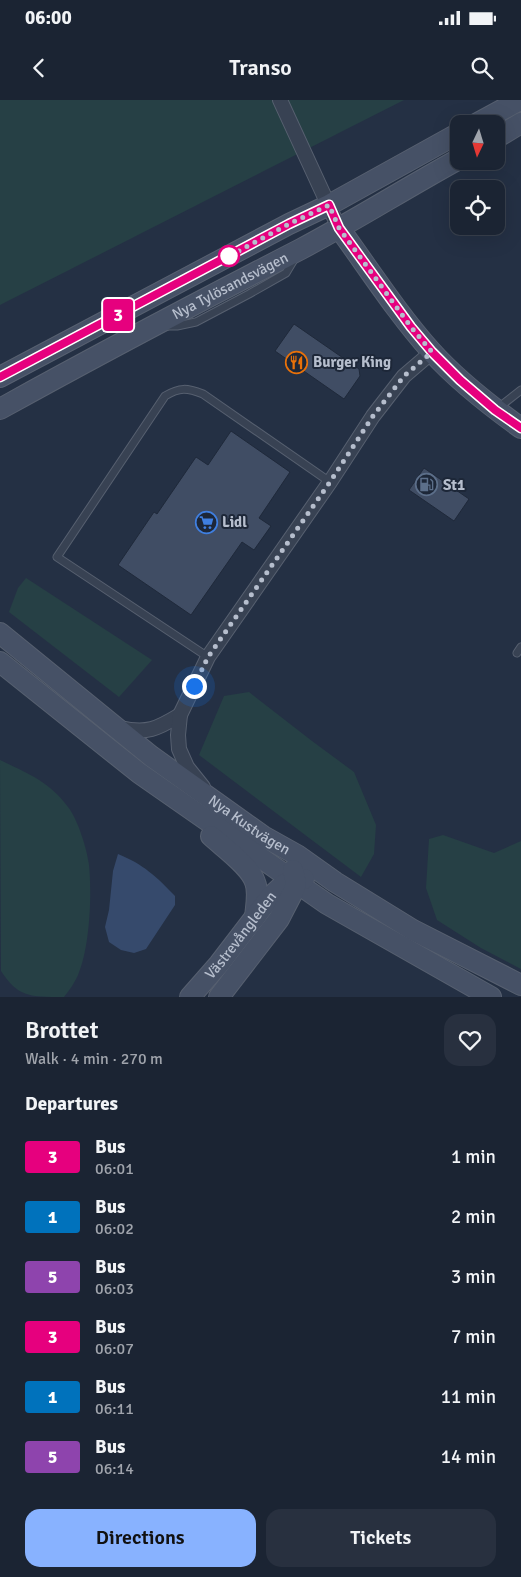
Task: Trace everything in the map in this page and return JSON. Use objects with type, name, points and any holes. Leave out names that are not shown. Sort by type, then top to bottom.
[{"type":"street","points":[[280,100],[339,228],[411,327],[432,352],[460,380],[495,410],[521,428]]},
{"type":"street","points":[[492,115],[520,100]]},
{"type":"street","points":[[505,133],[521,123]]},
{"type":"street","name":"Nya Tylösandsvägen","points":[[0,377],[289,224],[329,205],[450,138]]},
{"type":"street","name":"Nya Tylösandsvägen","points":[[0,409],[99,354],[156,326],[339,228],[450,164]]},
{"type":"street","points":[[215,803],[187,767],[179,749],[180,715],[208,657],[330,482],[373,416],[404,376],[432,352]]},
{"type":"street","name":"Nya Kustvägen","points":[[0,633],[113,726],[215,803],[263,836],[297,855],[335,882],[414,930],[521,985]]},
{"type":"street","name":"Nya Kustvägen","points":[[0,662],[139,773],[328,904],[491,997]]},
{"type":"street","points":[[113,726],[135,731],[147,731],[161,727],[180,715]]},
{"type":"street","points":[[193,810],[201,827],[251,873],[256,883],[255,917]]},
{"type":"street","points":[[263,836],[288,858],[295,881],[309,878],[335,882]]},
{"type":"street","name":"Västrevångleden","points":[[190,997],[219,964],[271,896],[283,885],[295,881],[292,896],[279,919],[219,997]]},
{"type":"street","points":[[279,919],[295,910],[312,905],[328,904]]},
{"type":"lane","points":[[208,657],[57,557],[165,396],[176,390],[189,389],[203,394],[330,482]]},
{"type":"lane","points":[[495,410],[521,390]]},
{"type":"green space","points":[[0,100],[404,100],[0,305]]},
{"type":"green space","points":[[26,578],[152,660],[119,697],[9,612],[18,588]]},
{"type":"green space","points":[[249,692],[354,772],[376,825],[374,854],[361,877],[199,755],[224,696]]},
{"type":"green space","points":[[0,760],[37,779],[54,791],[68,807],[82,835],[89,865],[88,936],[78,975],[64,997],[42,997],[26,994],[13,986],[1,971]]},
{"type":"green space","points":[[443,835],[494,853],[521,841],[521,969],[481,948],[437,920],[426,888],[429,839]]},
{"type":"water","points":[[118,854],[135,862],[149,872],[175,896],[175,905],[146,949],[134,953],[121,950],[109,942],[105,927],[109,910],[113,871]]},
{"type":"building","points":[[294,324],[359,369],[360,376],[344,399],[275,351]]},
{"type":"building","name":"Lidl","points":[[231,431],[290,472],[259,518],[271,526],[254,550],[242,542],[191,615],[118,565],[154,512],[157,514],[196,457],[208,465]]},
{"type":"building","points":[[424,468],[469,499],[454,521],[409,490]]},
{"type":"bus line","name":"3","points":[[0,377],[289,224],[329,205],[339,228],[411,327],[432,352],[460,380],[495,410],[521,428]]},
{"type":"place","name":"Burger King","points":[[297,362]]},
{"type":"place","name":"St1","points":[[427,485]]},
{"type":"place","name":"Lidl","points":[[206,522]]},
{"type":"route","points":[[194,686],[208,657],[330,482],[373,416],[412,367],[432,352],[411,327],[339,228],[329,205],[222,260],[229,256]]}]
